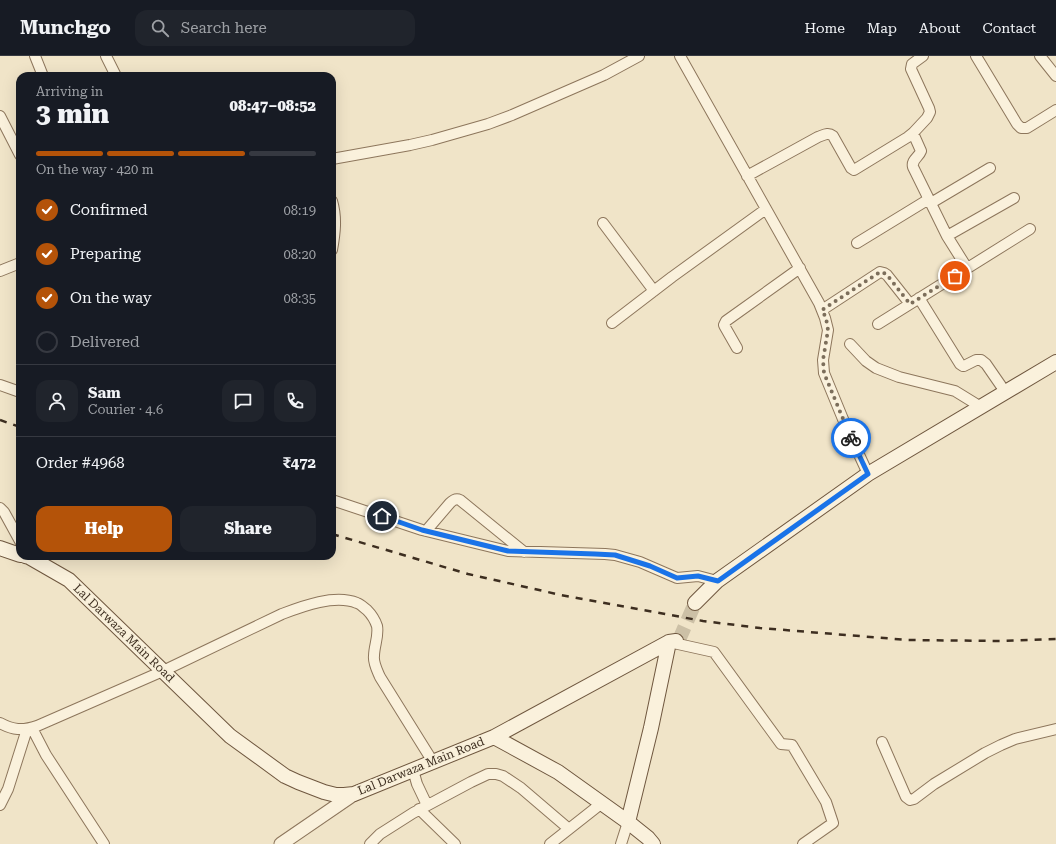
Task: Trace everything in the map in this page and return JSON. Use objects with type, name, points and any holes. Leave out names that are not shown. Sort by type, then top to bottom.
[{"type":"main road","points":[[695,603],[718,581],[868,474],[1056,362]]},
{"type":"main road","name":"Lal Darwaza Main Road","points":[[0,548],[16,553]]},
{"type":"main road","name":"Lal Darwaza Main Road","points":[[32,560],[70,580],[230,736],[285,776],[298,782],[336,795],[354,794],[494,737],[558,772],[628,822],[648,838],[653,844]]},
{"type":"main road","points":[[494,737],[674,641]]},
{"type":"main road","points":[[628,822],[674,641]]},
{"type":"street","points":[[35,56],[41,72]]},
{"type":"street","points":[[106,56],[114,72]]},
{"type":"street","points":[[336,158],[410,145],[488,124],[604,75],[639,56]]},
{"type":"street","points":[[680,56],[800,268],[826,318],[828,330],[823,360],[824,373],[844,424],[868,474]]},
{"type":"street","points":[[747,176],[818,136],[829,133],[833,136],[851,168],[854,170],[902,141],[924,122],[930,112],[911,69],[912,64],[923,56]]},
{"type":"street","points":[[976,56],[1017,124],[1021,128],[1027,128],[1056,110]]},
{"type":"street","points":[[1040,56],[1056,76]]},
{"type":"street","points":[[0,116],[16,141]]},
{"type":"street","points":[[913,133],[921,151],[912,165],[947,236],[967,268]]},
{"type":"street","points":[[856,243],[990,168]]},
{"type":"street","points":[[947,236],[1014,198]]},
{"type":"street","points":[[612,323],[766,209]]},
{"type":"street","points":[[602,223],[654,291]]},
{"type":"street","points":[[878,324],[1030,228]]},
{"type":"street","points":[[0,271],[16,265]]},
{"type":"street","points":[[737,348],[724,325],[726,321],[800,268]]},
{"type":"street","points":[[822,310],[878,273],[883,272],[910,304]]},
{"type":"street","points":[[919,298],[960,364],[964,366],[976,360],[981,360],[986,364],[1006,392]]},
{"type":"street","points":[[850,344],[866,361],[876,368],[899,377],[956,391],[981,407]]},
{"type":"street","points":[[0,385],[16,391]]},
{"type":"street","points":[[426,531],[450,503],[458,498],[524,552]]},
{"type":"street","points":[[336,501],[426,531],[503,550],[515,552],[615,555],[650,566],[677,578],[698,576],[718,581]]},
{"type":"street","points":[[0,508],[4,512],[16,534]]},
{"type":"street","points":[[0,723],[16,729],[30,729],[163,671],[301,606],[318,602],[342,600],[358,603],[370,614],[376,625],[378,634],[374,656],[375,666],[380,677],[433,762]]},
{"type":"street","points":[[674,641],[714,652],[781,744],[792,745],[826,802],[833,823],[803,844]]},
{"type":"street","points":[[0,805],[8,789],[30,729]]},
{"type":"street","points":[[30,729],[104,844]]},
{"type":"street","points":[[882,742],[906,797],[910,800],[914,799],[934,784],[985,753],[1015,739],[1056,729]]},
{"type":"street","points":[[414,770],[423,807],[455,844]]},
{"type":"street","points":[[370,844],[380,834],[423,807],[488,774],[503,776],[521,788],[569,829]]},
{"type":"street","points":[[281,844],[354,794]]},
{"type":"street","points":[[550,844],[602,803]]},
{"type":"street","points":[[621,844],[628,822]]},
{"type":"tunnel","points":[[679,640],[695,603]]},
{"type":"railway","points":[[0,420],[16,426]]},
{"type":"railway","points":[[336,535],[468,574],[561,595],[703,621],[760,628],[908,640],[1002,641],[1056,639]]},
{"type":"way so far","points":[[851,438],[824,373],[823,360],[828,330],[826,318],[822,310],[880,272],[887,275],[910,304],[955,276]]},
{"type":"route","points":[[382,516],[422,530],[508,551],[615,555],[640,562],[677,578],[698,576],[718,581],[868,474],[851,438]]}]
